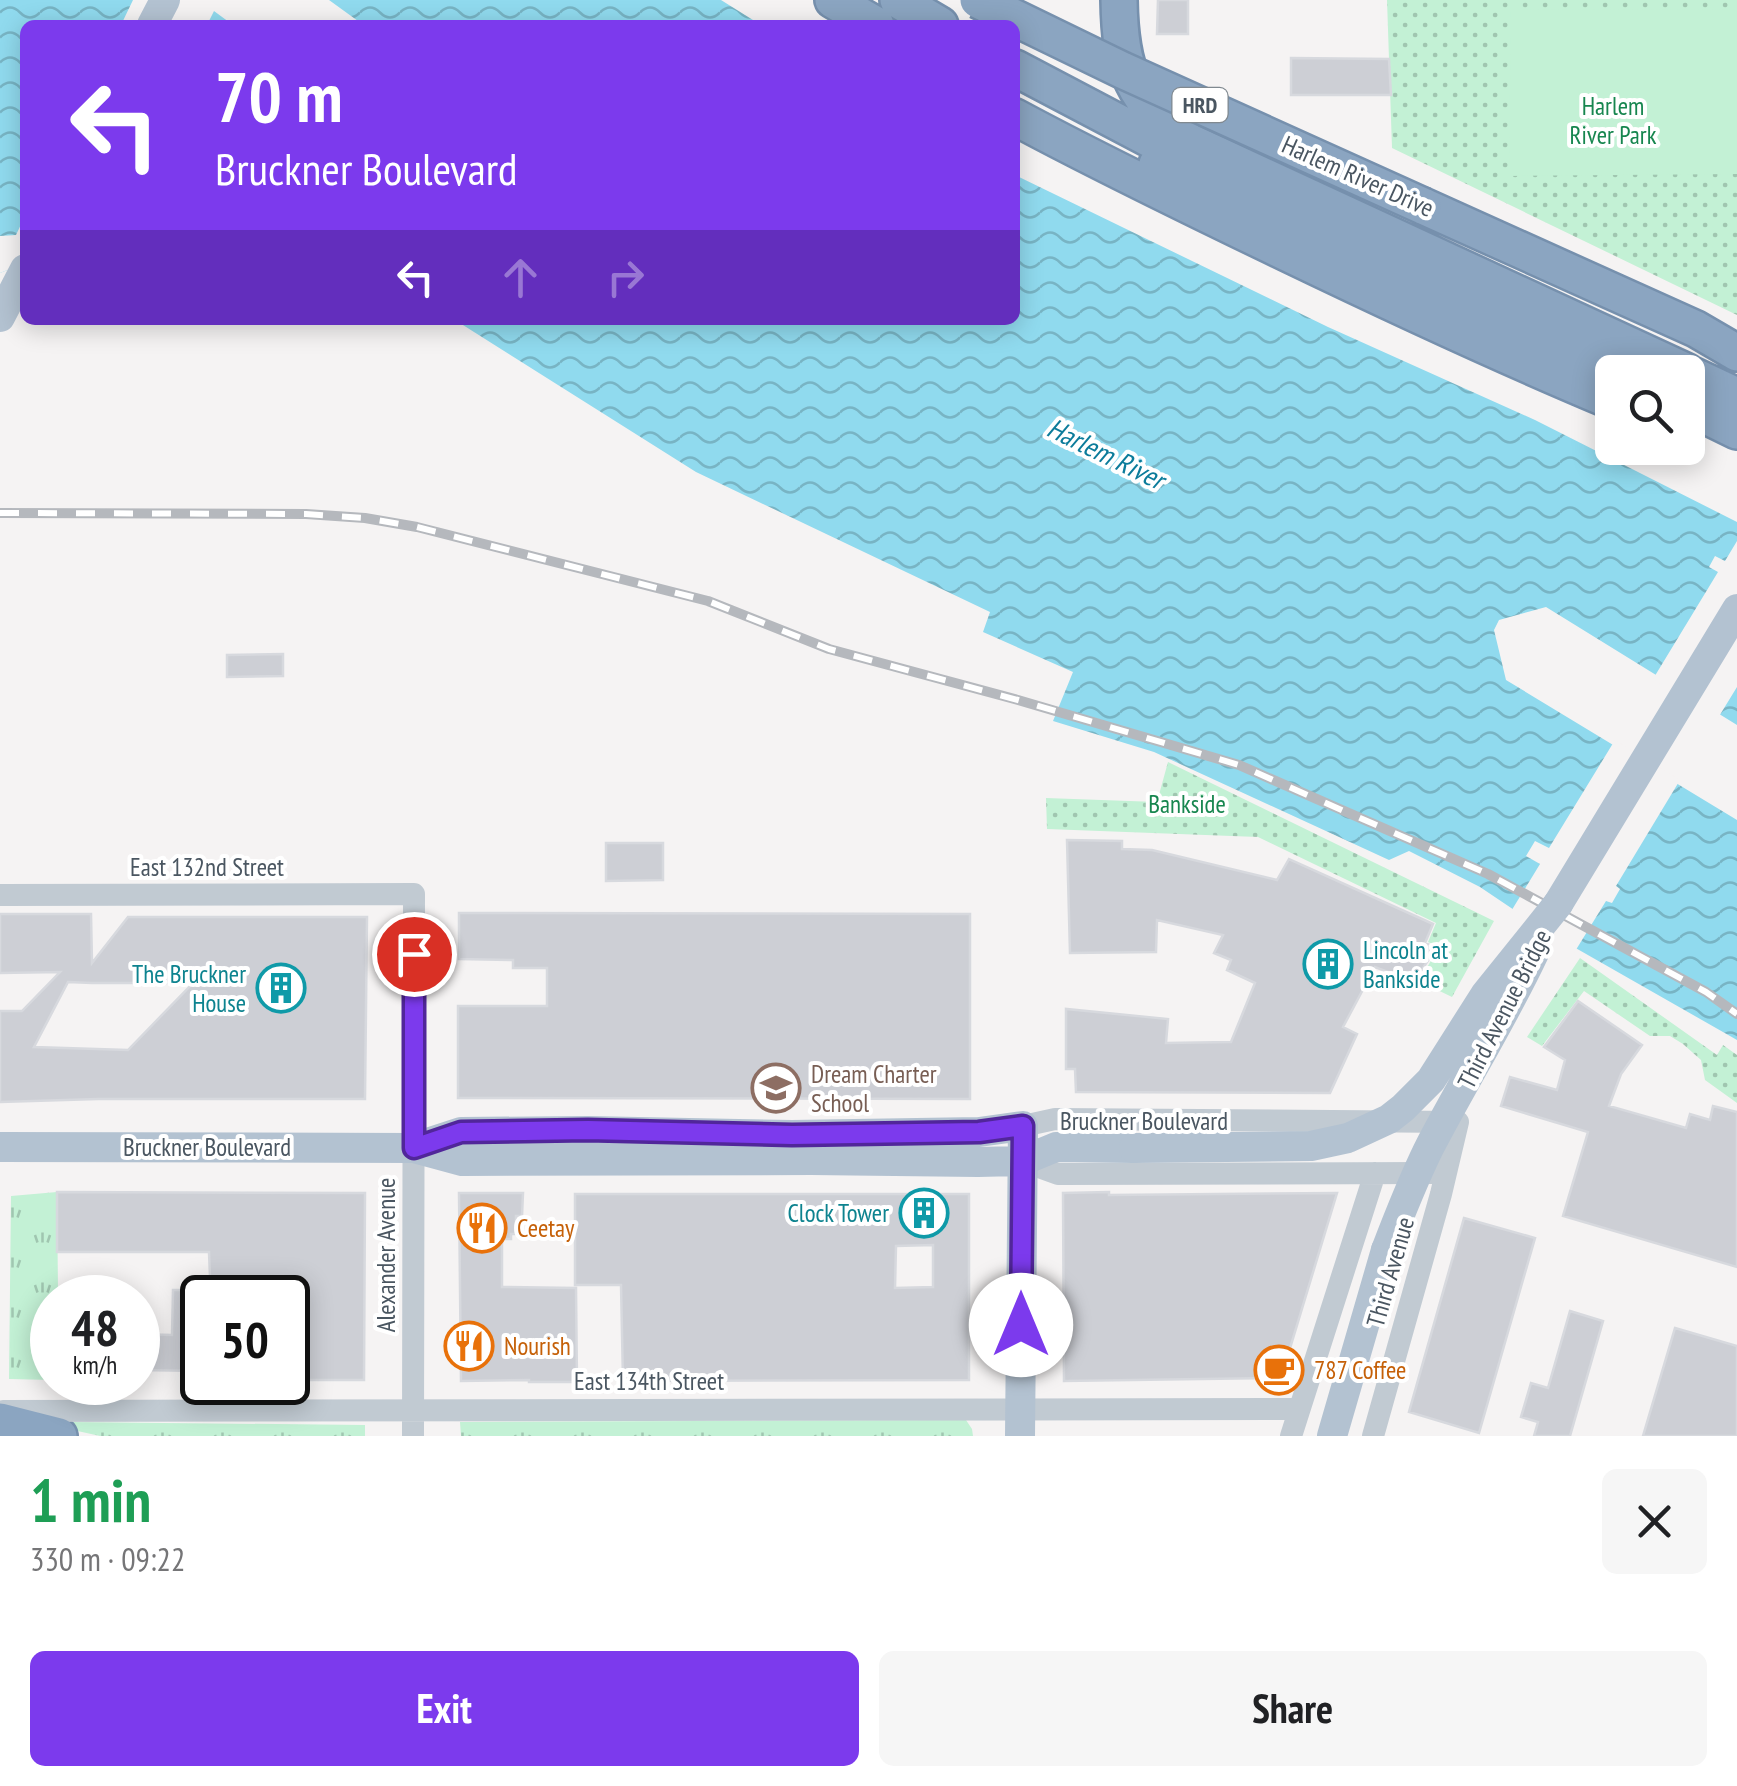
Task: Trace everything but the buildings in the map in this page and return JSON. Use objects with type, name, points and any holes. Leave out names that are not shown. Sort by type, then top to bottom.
[{"type":"highway","points":[[816,0],[842,20]]},
{"type":"highway","points":[[834,0],[868,20]]},
{"type":"highway","points":[[898,0],[932,20]]},
{"type":"highway","name":"Harlem River Drive","points":[[978,0],[1019,20]]},
{"type":"highway","points":[[1119,0],[1120,39],[1133,82],[1154,112],[1190,142],[1648,355]]},
{"type":"highway","name":"Harlem River Drive","points":[[1020,20],[1737,349]]},
{"type":"highway","points":[[1020,71],[1402,270],[1595,362]]},
{"type":"highway","points":[[1020,100],[1266,214],[1402,270]]},
{"type":"highway","points":[[1020,121],[1394,305],[1595,393]]},
{"type":"highway","points":[[1705,381],[1737,396]]},
{"type":"highway","points":[[1705,415],[1737,431]]},
{"type":"highway","points":[[1705,438],[1737,447]]},
{"type":"highway","points":[[0,1421],[58,1436]]},
{"type":"main road","points":[[0,317],[20,279]]},
{"type":"main road","name":"Third Avenue Bridge","points":[[1332,1436],[1386,1250],[1415,1177],[1509,1006],[1558,904],[1737,609]]},
{"type":"main road","points":[[1022,1161],[1056,1148],[1311,1146],[1348,1138],[1389,1118],[1431,1080],[1485,995],[1558,904]]},
{"type":"main road","points":[[1021,1422],[1023,1126]]},
{"type":"main road","name":"Bruckner Boulevard","points":[[414,1148],[461,1132],[588,1130],[792,1135],[979,1132],[1023,1126]]},
{"type":"main road","name":"Bruckner Boulevard","points":[[0,1147],[414,1148],[462,1161],[1022,1161]]},
{"type":"street","name":"East 132nd Street","points":[[0,895],[414,894]]},
{"type":"street","name":"Alexander Avenue","points":[[413,1436],[414,894]]},
{"type":"street","name":"Bruckner Boulevard","points":[[1023,1126],[1055,1119],[1458,1122]]},
{"type":"street","name":"Third Avenue","points":[[1381,1434],[1458,1122]]},
{"type":"street","name":"Bruckner Boulevard","points":[[1022,1161],[1058,1174],[1446,1174]]},
{"type":"street","name":"Third Avenue","points":[[1291,1436],[1375,1173]]},
{"type":"street","name":"East 134th Street","points":[[0,1411],[414,1409],[1021,1422],[1298,1410]]},
{"type":"green space","name":"Harlem River Park","points":[[1387,0],[1737,0],[1737,315],[1392,148]]},
{"type":"green space","points":[[1737,9],[1737,174],[1509,176],[1511,10]]},
{"type":"green space","name":"Bankside","points":[[1168,762],[1494,921],[1452,997],[1419,981],[1439,947],[1428,942],[1436,923],[1258,837],[1047,829],[1046,798],[1157,802]]},
{"type":"green space","points":[[1580,958],[1717,1055],[1723,1045],[1737,1055],[1737,1103],[1705,1080],[1701,1060],[1683,1044],[1670,1036],[1650,1036],[1584,991],[1542,1046],[1527,1037]]},
{"type":"green space","points":[[57,1192],[58,1275],[30,1275],[30,1379],[9,1379],[11,1196]]},
{"type":"green space","points":[[966,1420],[973,1436],[461,1436],[460,1422]]},
{"type":"green space","points":[[71,1422],[365,1425],[365,1436],[100,1436],[73,1430]]},
{"type":"water","points":[[0,0],[199,0],[226,20],[20,20],[20,265],[0,273]]},
{"type":"water","points":[[329,0],[721,0],[753,20],[357,20]]},
{"type":"water","name":"Harlem River","points":[[1020,177],[1328,327],[1535,420],[1595,450],[1595,465],[1624,465],[1737,522],[1737,725],[1546,607],[1499,620],[1494,630],[1506,680],[1737,820],[1737,1040],[1544,930],[1480,887],[1409,851],[1389,860],[1154,752],[1053,721],[1073,672],[983,632],[990,612],[696,472],[463,325],[1020,325]]},
{"type":"pier","points":[[133,0],[207,0],[216,7],[210,20],[123,20]]},
{"type":"pier","points":[[20,227],[20,265],[0,273],[0,236],[16,235]]},
{"type":"pier","points":[[1737,541],[1737,687],[1718,718],[1721,721],[1653,679],[1718,572],[1709,567],[1715,556],[1725,561]]},
{"type":"pier","points":[[1615,740],[1680,780],[1616,886],[1620,889],[1612,903],[1606,901],[1574,953],[1510,913],[1540,864],[1526,856],[1535,841],[1549,848]]},
{"type":"railway","points":[[0,513],[306,514],[365,518],[417,527],[708,601],[829,649],[1239,765],[1488,874],[1706,992],[1737,1014]]},
{"type":"place","name":"Lincoln at Bankside","points":[[1328,964]]},
{"type":"place","name":"The Bruckner House","points":[[281,988]]},
{"type":"place","name":"Dream Charter School","points":[[776,1088]]},
{"type":"place","name":"Clock Tower","points":[[924,1213]]},
{"type":"place","name":"Ceetay","points":[[482,1228]]},
{"type":"place","name":"Nourish","points":[[469,1346]]},
{"type":"place","name":"787 Coffee","points":[[1279,1370]]},
{"type":"route","points":[[414,954],[414,1148],[461,1132],[588,1130],[792,1135],[979,1132],[1023,1126],[1021,1325]]}]
